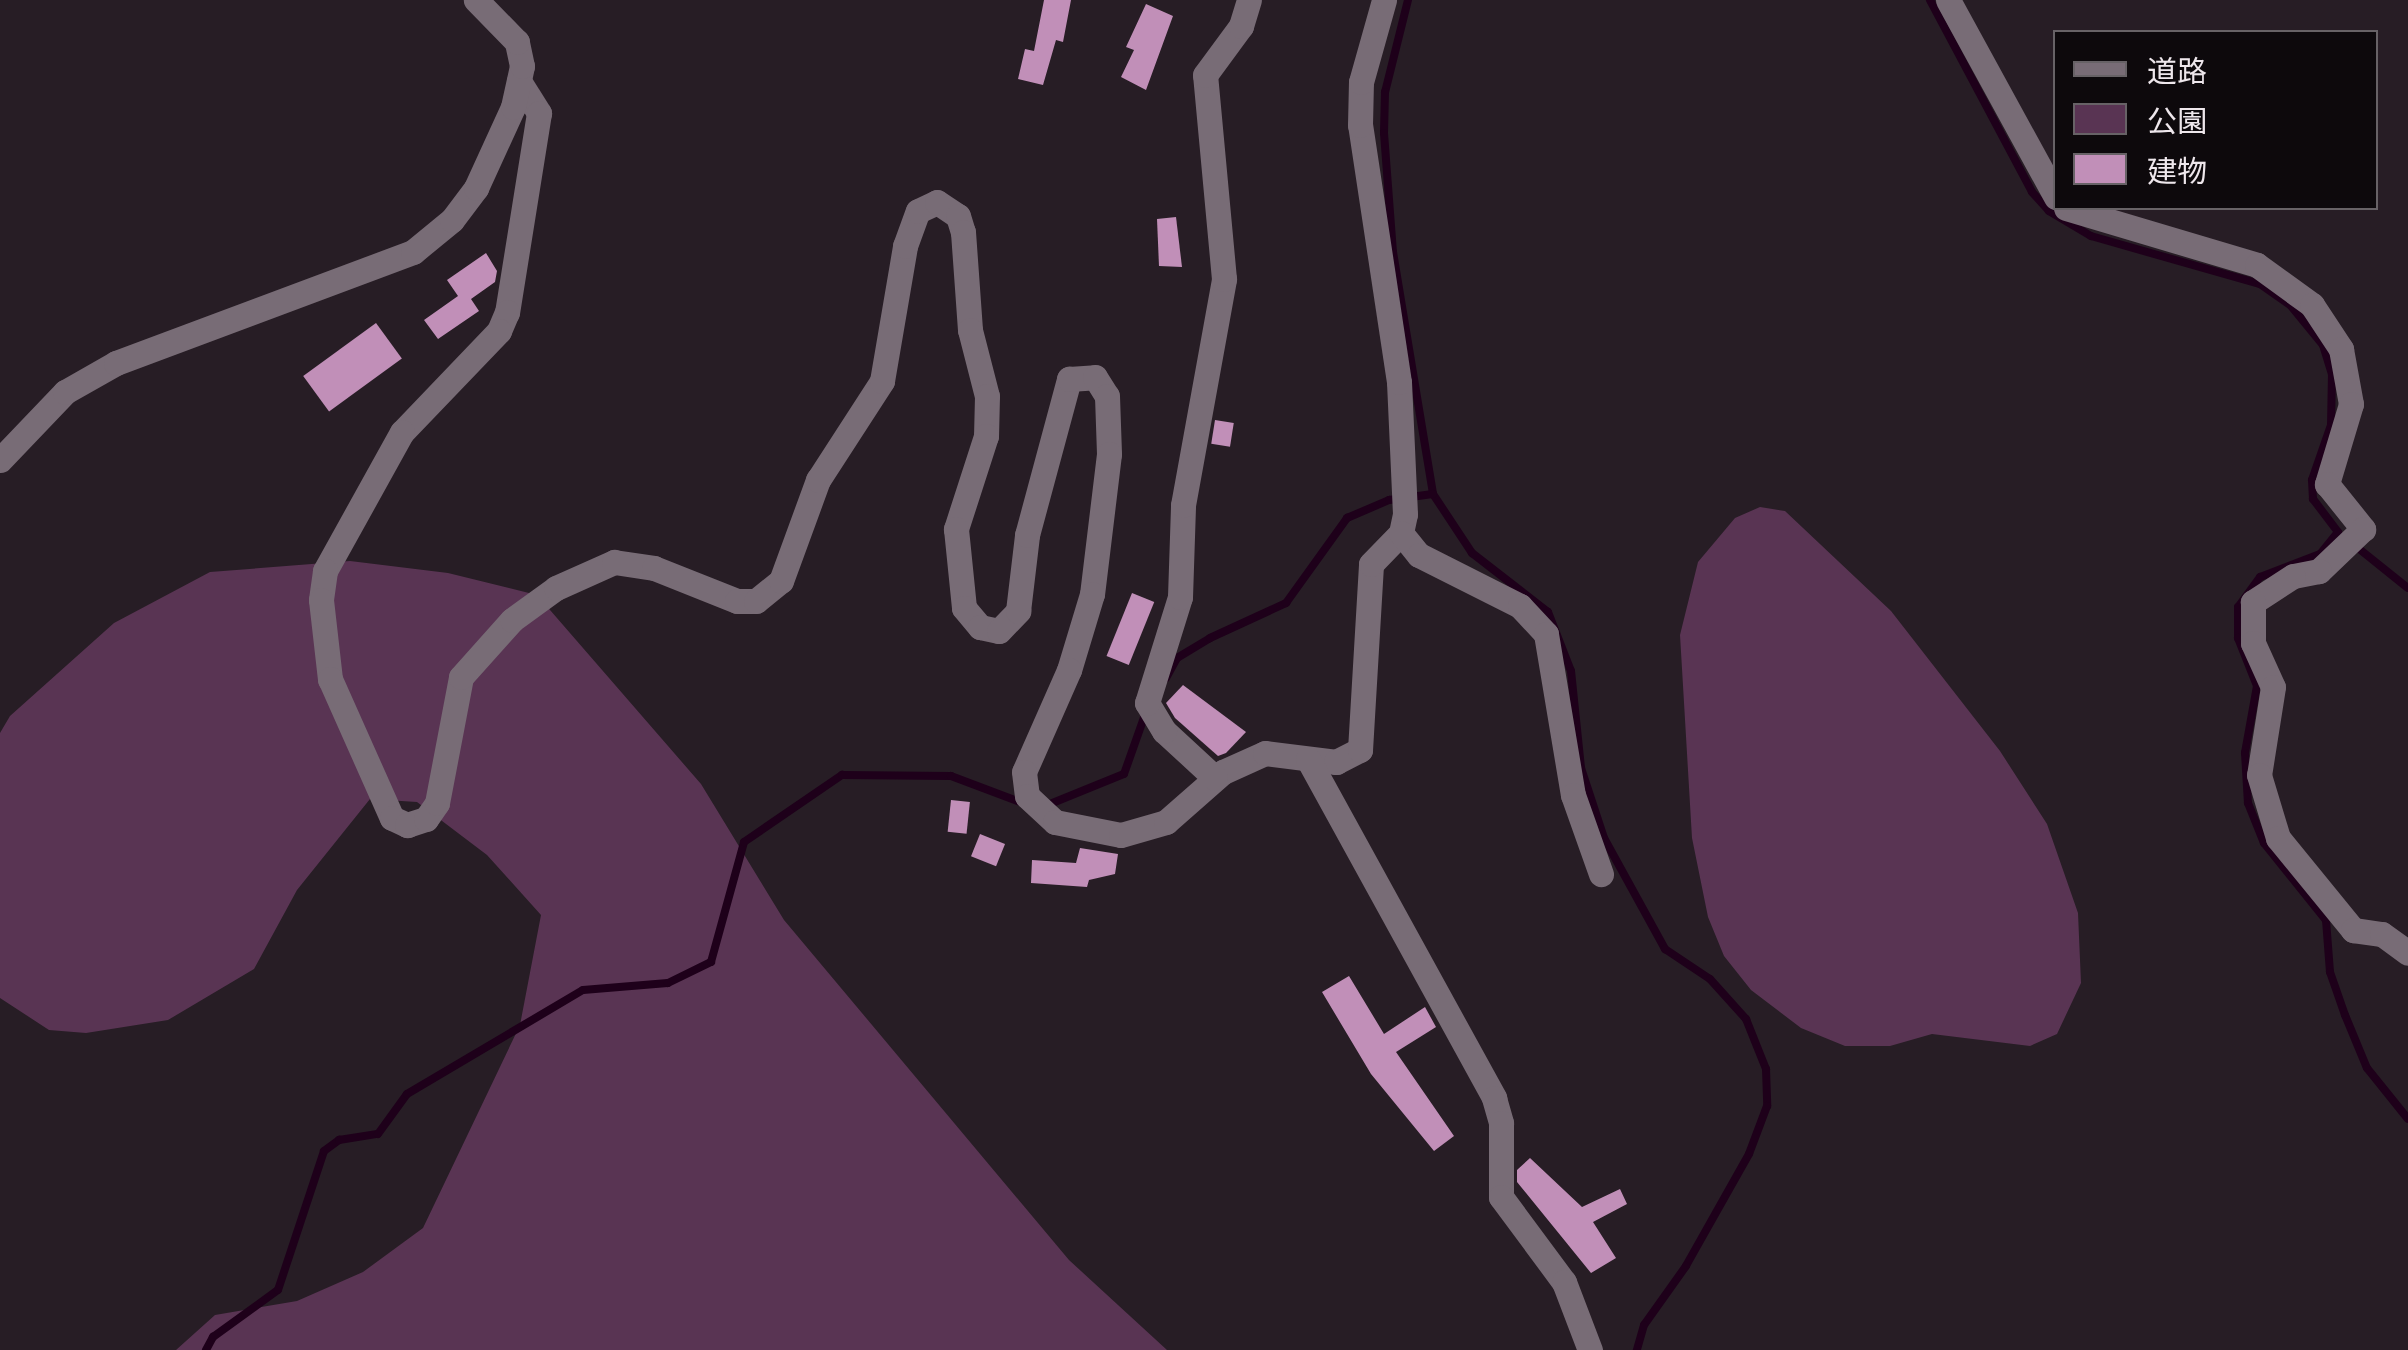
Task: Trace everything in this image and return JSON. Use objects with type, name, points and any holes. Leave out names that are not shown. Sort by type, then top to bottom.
[{"type":"street","points":[[0,460],[65,392],[116,363],[413,252],[452,220],[476,188],[518,81],[517,42],[476,0]]},
{"type":"street","points":[[1215,778],[1150,711],[1180,597],[1182,505],[1224,278],[1205,74],[1241,26],[1249,0]]},
{"type":"street","points":[[518,81],[539,113],[507,312],[499,331],[402,432],[325,571],[321,600],[330,679],[392,818],[408,825],[426,819],[438,803],[460,677],[512,620],[556,588],[614,562],[654,568],[736,601],[756,600],[781,582],[818,480],[882,381],[904,246],[918,211],[937,202],[949,206],[963,232],[970,330],[987,396],[986,436],[956,529],[964,608],[980,627],[999,631],[1018,612],[1027,535],[1069,380],[1096,377],[1110,408],[1092,594],[1069,670],[1024,772],[1034,803],[1054,822],[1099,836],[1166,822],[1215,778],[1265,754],[1347,761],[1360,750],[1371,564],[1403,524],[1405,484],[1399,382],[1360,125],[1361,82],[1384,0]]},
{"type":"street","points":[[1948,0],[2053,192]]},
{"type":"street","points":[[2073,210],[2240,258],[2287,285],[2330,326],[2350,379],[2351,404],[2327,484],[2363,529],[2319,571],[2293,576],[2253,602],[2254,644],[2273,687],[2258,774],[2278,838],[2353,930],[2382,934],[2408,953]]},
{"type":"street","points":[[1403,524],[1430,561],[1520,606],[1546,634],[1572,795],[1602,874]]},
{"type":"street","points":[[1308,759],[1494,1098],[1501,1123],[1501,1197],[1564,1282],[1590,1350]]},
{"type":"green space","points":[[1760,507],[1785,511],[1891,611],[2000,751],[2047,824],[2078,913],[2081,983],[2057,1034],[2030,1046],[1932,1034],[1890,1046],[1845,1046],[1801,1028],[1751,990],[1724,956],[1708,917],[1692,838],[1680,635],[1698,562],[1735,518]]},
{"type":"green space","points":[[350,561],[448,573],[537,595],[701,784],[784,920],[1069,1260],[1167,1350],[176,1350],[215,1315],[297,1301],[363,1272],[423,1228],[520,1025],[541,915],[487,855],[417,802],[370,799],[297,890],[254,969],[168,1020],[86,1033],[49,1030],[0,998],[0,733],[10,716],[114,623],[210,572]]},
{"type":"building","points":[[1044,0],[1071,0],[1063,42],[1056,40],[1043,85],[1018,79],[1025,49],[1034,51]]},
{"type":"building","points":[[1146,4],[1173,16],[1146,90],[1121,77],[1134,50],[1126,47]]},
{"type":"building","points":[[1176,217],[1182,267],[1159,266],[1157,219]]},
{"type":"building","points":[[486,253],[497,271],[495,282],[471,299],[479,311],[438,339],[424,320],[458,296],[447,280]]},
{"type":"building","points":[[376,323],[402,359],[329,411],[303,376]]},
{"type":"building","points":[[1215,420],[1234,423],[1230,447],[1211,444]]},
{"type":"building","points":[[1132,593],[1154,602],[1129,665],[1107,656]]},
{"type":"building","points":[[1183,685],[1246,732],[1226,753],[1218,756],[1175,718],[1166,703]]},
{"type":"building","points":[[951,800],[970,802],[967,834],[948,832]]},
{"type":"building","points":[[980,834],[1005,844],[996,866],[971,856]]},
{"type":"building","points":[[1080,848],[1118,854],[1115,874],[1089,880],[1087,887],[1031,883],[1032,860],[1076,863]]},
{"type":"building","points":[[1349,976],[1384,1034],[1425,1007],[1436,1027],[1396,1052],[1454,1136],[1434,1151],[1371,1074],[1322,992]]},
{"type":"building","points":[[1530,1158],[1582,1207],[1620,1189],[1627,1204],[1593,1222],[1616,1258],[1591,1273],[1517,1182],[1517,1170]]},
{"type":"waterway","points":[[1408,0],[1385,92],[1384,133],[1393,252],[1433,494],[1472,553],[1548,612],[1571,671],[1581,768],[1604,838],[1665,949],[1710,979],[1746,1019],[1766,1069],[1767,1106],[1749,1154],[1686,1266],[1644,1325],[1637,1350]]},
{"type":"waterway","points":[[1930,0],[2032,192],[2049,211],[2091,236],[2260,284],[2291,306],[2323,345],[2332,374],[2331,425],[2312,480],[2313,499],[2338,532],[2320,554],[2260,577],[2238,607],[2238,638],[2257,686],[2245,753],[2248,803],[2264,843],[2326,920],[2330,972],[2345,1015],[2367,1068],[2408,1119]]},
{"type":"waterway","points":[[1166,678],[1177,658],[1286,603],[1347,518],[1389,500],[1433,494]]},
{"type":"waterway","points":[[2353,544],[2408,588]]},
{"type":"waterway","points":[[1045,806],[1124,774],[1146,712]]},
{"type":"waterway","points":[[206,1350],[213,1337],[278,1290],[324,1151],[339,1140],[378,1134],[407,1094],[583,990],[668,983],[711,962],[744,842],[842,775],[951,776],[1023,803]]}]
